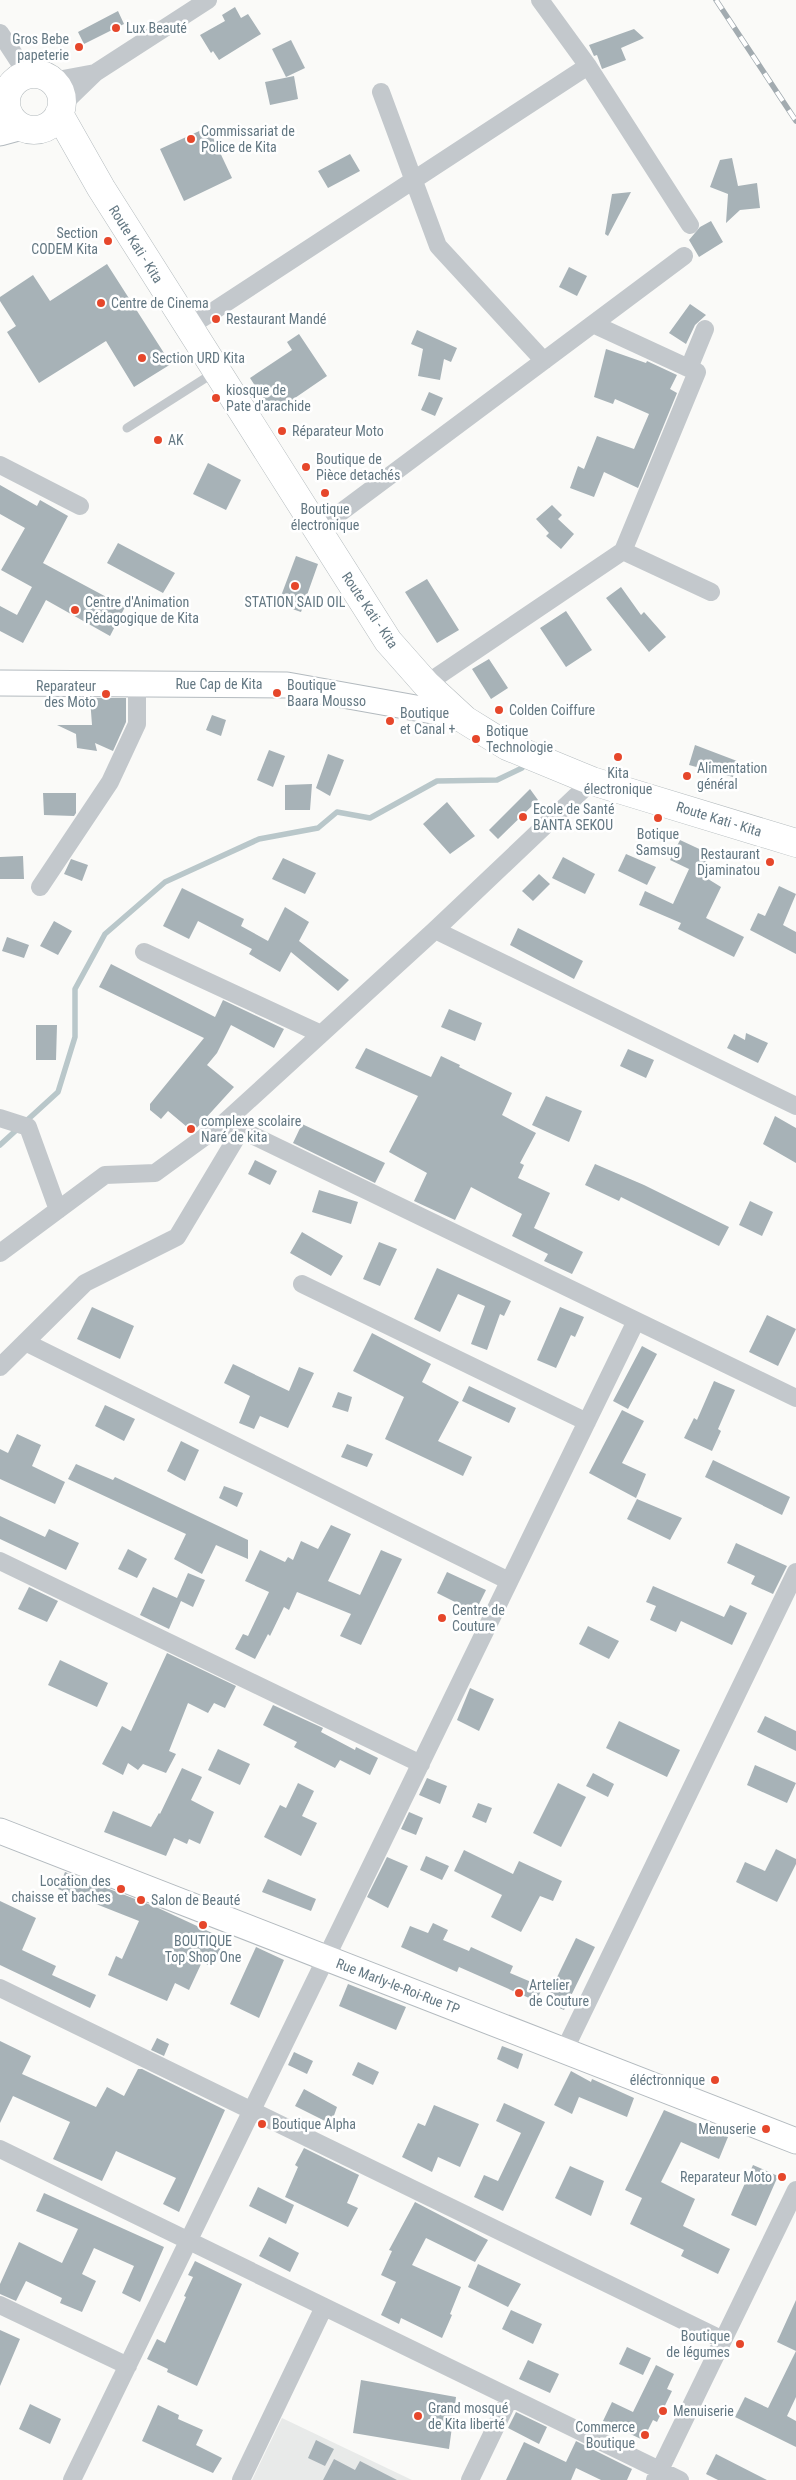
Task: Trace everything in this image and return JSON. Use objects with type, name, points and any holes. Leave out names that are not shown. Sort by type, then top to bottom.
[{"type":"main road","points":[[10,87],[36,88],[53,122],[44,128],[10,117],[6,98],[10,87]]},
{"type":"main road","name":"Route Kati - Kita","points":[[36,88],[388,641],[426,684],[465,720],[507,746],[592,781],[796,842]]},
{"type":"main road","name":"Route Kati - Kita","points":[[10,117],[70,158],[101,188]]},
{"type":"street","points":[[36,88],[95,73],[208,0]]},
{"type":"street","points":[[540,0],[588,66],[690,225]]},
{"type":"street","points":[[0,33],[36,88]]},
{"type":"street","points":[[189,327],[588,66]]},
{"type":"street","points":[[36,88],[95,73]]},
{"type":"street","points":[[381,92],[438,246],[544,360]]},
{"type":"street","points":[[317,530],[684,256]]},
{"type":"street","points":[[426,684],[623,551],[697,372],[594,324]]},
{"type":"street","points":[[688,368],[705,329]]},
{"type":"street","points":[[0,465],[80,506]]},
{"type":"street","points":[[623,551],[711,592]]},
{"type":"street","name":"Rue Cap de Kita","points":[[0,683],[287,685],[430,710],[465,720]]},
{"type":"street","points":[[40,887],[110,782],[137,724],[136,684]]},
{"type":"street","points":[[0,1253],[105,1175],[155,1172],[225,1122],[435,930],[592,781]]},
{"type":"street","points":[[435,930],[796,1106]]},
{"type":"street","points":[[144,952],[321,1034]]},
{"type":"street","points":[[0,1118],[28,1127],[58,1210]]},
{"type":"street","points":[[225,1122],[796,1398]]},
{"type":"street","points":[[3,1358],[25,1342],[84,1283],[177,1237],[241,1130]]},
{"type":"street","points":[[302,1284],[587,1422]]},
{"type":"street","points":[[72,2480],[636,1321]]},
{"type":"street","points":[[25,1342],[509,1581]]},
{"type":"street","points":[[0,1561],[421,1764]]},
{"type":"street","points":[[564,2050],[796,1572]]},
{"type":"street","name":"Rue Marly-le-Roi-Rue TP","points":[[0,1830],[796,2141]]},
{"type":"street","points":[[0,1988],[723,2340]]},
{"type":"street","points":[[0,2149],[510,2397],[657,2475],[680,2480]]},
{"type":"street","points":[[657,2475],[796,2190]]},
{"type":"street","points":[[0,2306],[128,2366]]},
{"type":"street","points":[[241,2480],[324,2307]]},
{"type":"street","points":[[470,2480],[510,2397]]},
{"type":"lane","points":[[127,428],[217,371]]},
{"type":"shaded area","points":[[282,2418],[412,2480],[252,2480]]},
{"type":"building","points":[[235,7],[241,18],[248,14],[261,34],[219,60],[213,51],[211,53],[200,35],[225,21],[222,15]]},
{"type":"building","points":[[118,11],[124,24],[84,44],[78,32]]},
{"type":"building","points":[[634,29],[644,38],[621,48],[626,60],[602,69],[597,55],[594,56],[589,45]]},
{"type":"building","points":[[291,40],[305,68],[286,77],[272,49]]},
{"type":"building","points":[[294,76],[298,99],[270,105],[265,82]]},
{"type":"building","points":[[208,127],[232,178],[184,201],[160,149]]},
{"type":"building","points":[[350,154],[360,171],[328,188],[318,171]]},
{"type":"building","points":[[732,158],[738,186],[757,183],[760,208],[740,210],[726,223],[728,194],[710,187],[720,160]]},
{"type":"building","points":[[631,192],[608,236],[605,234],[612,194]]},
{"type":"building","points":[[711,221],[723,242],[699,257],[689,240],[700,227]]},
{"type":"building","points":[[107,264],[171,364],[134,387],[106,341],[39,383],[7,332],[16,326],[0,301],[0,297],[33,275],[50,301]]},
{"type":"building","points":[[569,267],[587,276],[577,296],[559,287]]},
{"type":"building","points":[[690,304],[706,315],[695,325],[686,344],[669,333]]},
{"type":"building","points":[[417,330],[457,348],[451,362],[444,359],[440,380],[418,376],[423,349],[411,344]]},
{"type":"building","points":[[299,334],[327,376],[273,413],[250,378],[292,350],[287,342]]},
{"type":"building","points":[[606,349],[646,363],[647,361],[677,375],[670,389],[677,393],[638,488],[604,472],[594,497],[570,488],[578,466],[584,469],[597,436],[634,449],[649,414],[615,399],[613,404],[594,397]]},
{"type":"building","points":[[429,392],[443,398],[435,416],[421,410]]},
{"type":"building","points":[[208,463],[241,480],[226,510],[193,494]]},
{"type":"building","points":[[0,485],[37,506],[40,500],[68,516],[43,563],[125,607],[110,636],[46,600],[23,643],[0,631],[0,606],[17,615],[32,587],[1,570],[25,528],[0,514]]},
{"type":"building","points":[[552,505],[562,515],[558,519],[574,534],[561,549],[546,536],[549,533],[536,519]]},
{"type":"building","points":[[118,543],[175,573],[163,593],[107,563]]},
{"type":"building","points":[[296,556],[318,564],[301,612],[278,604]]},
{"type":"building","points":[[427,579],[459,630],[437,643],[405,592]]},
{"type":"building","points":[[621,587],[641,615],[644,612],[666,637],[649,652],[606,598]]},
{"type":"building","points":[[566,611],[592,650],[566,667],[540,628]]},
{"type":"building","points":[[489,659],[508,688],[491,699],[472,669]]},
{"type":"building","points":[[90,698],[126,698],[126,722],[113,751],[95,743],[97,751],[77,748],[76,734],[57,725],[92,725]]},
{"type":"building","points":[[212,715],[226,720],[221,736],[206,730]]},
{"type":"building","points":[[695,745],[737,761],[733,777],[689,765]]},
{"type":"building","points":[[269,750],[285,756],[273,787],[257,780]]},
{"type":"building","points":[[328,754],[344,760],[330,796],[316,788]]},
{"type":"building","points":[[312,784],[310,810],[285,810],[285,785]]},
{"type":"building","points":[[530,789],[538,800],[498,839],[489,830]]},
{"type":"building","points":[[43,793],[76,793],[76,813],[74,816],[44,815]]},
{"type":"building","points":[[447,802],[475,836],[450,854],[423,824]]},
{"type":"building","points":[[680,840],[710,854],[700,874],[721,887],[706,918],[744,937],[734,957],[678,929],[681,923],[639,905],[645,891],[673,904],[689,869],[670,860]]},
{"type":"building","points":[[626,854],[656,867],[647,885],[618,871]]},
{"type":"building","points":[[23,856],[24,879],[0,879],[0,857]]},
{"type":"building","points":[[563,857],[595,874],[585,894],[552,878]]},
{"type":"building","points":[[283,858],[316,873],[305,894],[272,879]]},
{"type":"building","points":[[71,859],[88,865],[82,881],[64,874]]},
{"type":"building","points":[[539,874],[550,884],[533,901],[522,891]]},
{"type":"building","points":[[779,886],[796,894],[783,925],[796,932],[796,954],[750,930],[758,913],[765,916]]},
{"type":"building","points":[[182,888],[244,919],[241,926],[268,941],[285,907],[309,922],[299,941],[349,980],[338,991],[291,952],[280,972],[249,954],[252,949],[198,921],[189,939],[163,926]]},
{"type":"building","points":[[54,921],[72,931],[58,955],[40,946]]},
{"type":"building","points":[[518,928],[583,961],[574,979],[510,945]]},
{"type":"building","points":[[7,937],[29,945],[24,958],[2,951]]},
{"type":"building","points":[[111,964],[215,1017],[223,1000],[284,1029],[274,1048],[231,1025],[217,1053],[207,1065],[234,1087],[193,1132],[168,1111],[161,1119],[150,1110],[150,1104],[204,1038],[99,987]]},
{"type":"building","points":[[449,1009],[482,1023],[475,1041],[441,1027]]},
{"type":"building","points":[[36,1025],[57,1025],[56,1060],[36,1060]]},
{"type":"building","points":[[746,1033],[768,1043],[758,1063],[727,1048],[734,1034],[745,1040]]},
{"type":"building","points":[[366,1048],[431,1077],[441,1056],[512,1093],[502,1115],[536,1133],[520,1163],[524,1165],[518,1178],[550,1193],[534,1228],[583,1252],[572,1274],[544,1261],[548,1254],[512,1236],[522,1214],[471,1187],[455,1220],[414,1201],[427,1173],[389,1152],[418,1096],[355,1068]]},
{"type":"building","points":[[628,1049],[654,1060],[646,1078],[620,1066]]},
{"type":"building","points":[[546,1096],[582,1111],[569,1142],[532,1125]]},
{"type":"building","points":[[775,1116],[796,1128],[796,1163],[763,1144]]},
{"type":"building","points":[[302,1124],[385,1163],[375,1183],[293,1143]]},
{"type":"building","points":[[255,1160],[277,1171],[270,1185],[248,1174]]},
{"type":"building","points":[[595,1164],[644,1185],[729,1227],[719,1246],[621,1197],[619,1201],[585,1185]]},
{"type":"building","points":[[319,1190],[358,1202],[351,1224],[312,1212]]},
{"type":"building","points":[[750,1201],[773,1212],[762,1236],[739,1225]]},
{"type":"building","points":[[302,1232],[343,1256],[331,1276],[290,1253]]},
{"type":"building","points":[[379,1242],[397,1249],[380,1286],[363,1279]]},
{"type":"building","points":[[437,1268],[511,1301],[504,1316],[500,1314],[487,1350],[471,1344],[485,1306],[458,1294],[440,1332],[414,1319]]},
{"type":"building","points":[[92,1307],[134,1326],[120,1359],[77,1339]]},
{"type":"building","points":[[560,1307],[584,1317],[575,1337],[571,1335],[556,1368],[537,1360]]},
{"type":"building","points":[[767,1315],[796,1329],[778,1366],[749,1352]]},
{"type":"building","points":[[372,1333],[431,1364],[422,1382],[459,1402],[438,1441],[472,1457],[463,1476],[385,1439],[404,1397],[353,1371]]},
{"type":"building","points":[[642,1346],[657,1354],[628,1409],[613,1401]]},
{"type":"building","points":[[233,1364],[289,1391],[299,1367],[314,1373],[288,1428],[260,1416],[254,1429],[239,1423],[250,1396],[224,1383]]},
{"type":"building","points":[[714,1381],[735,1390],[718,1429],[721,1431],[712,1451],[684,1438],[694,1418],[697,1420]]},
{"type":"building","points":[[469,1386],[516,1408],[509,1423],[462,1401]]},
{"type":"building","points":[[338,1392],[352,1397],[348,1412],[332,1407]]},
{"type":"building","points":[[105,1405],[135,1419],[124,1441],[95,1426]]},
{"type":"building","points":[[622,1410],[644,1421],[622,1463],[646,1474],[636,1498],[589,1473]]},
{"type":"building","points":[[17,1434],[41,1445],[32,1466],[65,1482],[55,1504],[0,1479],[0,1449],[8,1453]]},
{"type":"building","points":[[181,1441],[199,1450],[185,1481],[167,1471]]},
{"type":"building","points":[[347,1444],[373,1454],[367,1467],[341,1457]]},
{"type":"building","points":[[713,1460],[790,1497],[782,1515],[705,1477]]},
{"type":"building","points":[[76,1464],[113,1480],[115,1477],[248,1540],[248,1559],[216,1545],[202,1574],[174,1559],[186,1534],[68,1479]]},
{"type":"building","points":[[224,1486],[243,1493],[237,1507],[219,1498]]},
{"type":"building","points":[[637,1499],[682,1518],[670,1540],[627,1519]]},
{"type":"building","points":[[0,1516],[45,1537],[49,1529],[79,1543],[66,1570],[0,1539]]},
{"type":"building","points":[[331,1525],[351,1534],[328,1581],[360,1595],[381,1550],[402,1559],[361,1645],[340,1636],[351,1614],[297,1592],[289,1610],[284,1607],[270,1636],[268,1634],[255,1659],[235,1649],[243,1634],[248,1636],[269,1592],[245,1581],[260,1550],[285,1562],[288,1557],[293,1560],[301,1541],[318,1549]]},
{"type":"building","points":[[736,1543],[787,1566],[773,1594],[751,1584],[755,1576],[727,1563]]},
{"type":"building","points":[[128,1549],[147,1559],[137,1578],[118,1569]]},
{"type":"building","points":[[447,1572],[486,1590],[475,1612],[437,1593]]},
{"type":"building","points":[[188,1573],[205,1580],[193,1607],[181,1601],[169,1629],[140,1615],[153,1587],[177,1598]]},
{"type":"building","points":[[653,1586],[724,1617],[730,1605],[747,1613],[732,1645],[681,1621],[676,1632],[650,1620],[656,1606],[646,1602]]},
{"type":"building","points":[[29,1587],[58,1601],[47,1622],[18,1609]]},
{"type":"building","points":[[588,1626],[619,1641],[609,1659],[579,1644]]},
{"type":"building","points":[[167,1653],[236,1686],[225,1708],[214,1703],[208,1713],[188,1703],[169,1751],[176,1754],[166,1773],[143,1764],[138,1770],[128,1763],[123,1775],[102,1764],[122,1726],[131,1731]]},
{"type":"building","points":[[60,1660],[108,1683],[97,1707],[48,1685]]},
{"type":"building","points":[[470,1688],[494,1699],[479,1731],[457,1720]]},
{"type":"building","points":[[273,1705],[323,1728],[321,1732],[355,1750],[356,1747],[378,1758],[370,1775],[340,1760],[335,1768],[294,1747],[297,1742],[263,1725]]},
{"type":"building","points":[[765,1716],[796,1731],[796,1751],[757,1732]]},
{"type":"building","points":[[619,1721],[680,1750],[667,1777],[606,1748]]},
{"type":"building","points":[[218,1749],[250,1764],[240,1785],[208,1770]]},
{"type":"building","points":[[755,1765],[796,1783],[787,1803],[747,1785]]},
{"type":"building","points":[[182,1768],[202,1777],[191,1800],[214,1812],[200,1844],[189,1839],[187,1844],[174,1838],[166,1856],[104,1832],[113,1811],[151,1827],[160,1814]]},
{"type":"building","points":[[593,1773],[614,1784],[608,1797],[586,1786]]},
{"type":"building","points":[[427,1778],[447,1786],[440,1804],[419,1795]]},
{"type":"building","points":[[298,1783],[314,1791],[302,1816],[317,1823],[301,1856],[264,1837],[280,1805],[286,1808]]},
{"type":"building","points":[[558,1783],[586,1797],[561,1847],[533,1833]]},
{"type":"building","points":[[478,1803],[492,1808],[486,1823],[472,1817]]},
{"type":"building","points":[[409,1812],[423,1818],[416,1835],[401,1829]]},
{"type":"building","points":[[776,1849],[796,1859],[796,1864],[777,1902],[736,1882],[745,1862],[765,1871]]},
{"type":"building","points":[[464,1850],[513,1874],[519,1861],[562,1881],[553,1901],[540,1896],[521,1932],[491,1917],[502,1895],[454,1871]]},
{"type":"building","points":[[426,1856],[449,1866],[442,1880],[420,1870]]},
{"type":"building","points":[[387,1857],[408,1866],[388,1908],[367,1897]]},
{"type":"building","points":[[65,1872],[156,1907],[225,1939],[212,1967],[202,1962],[189,1990],[175,1983],[167,2001],[108,1975],[116,1956],[122,1959],[139,1921],[58,1889]]},
{"type":"building","points":[[268,1879],[316,1899],[311,1911],[262,1892]]},
{"type":"building","points":[[0,1901],[36,1918],[22,1950],[56,1966],[52,1975],[96,1995],[90,2008],[0,1965]]},
{"type":"building","points":[[433,1923],[448,1930],[443,1940],[469,1951],[471,1947],[513,1966],[510,1973],[543,1987],[536,2001],[459,1967],[457,1972],[401,1947],[410,1926],[428,1933]]},
{"type":"building","points":[[576,1938],[595,1947],[564,2010],[545,2002]]},
{"type":"building","points":[[256,1947],[284,1960],[259,2018],[230,2004]]},
{"type":"building","points":[[348,1984],[406,2007],[396,2030],[339,2006]]},
{"type":"building","points":[[157,2038],[169,2044],[164,2056],[151,2050]]},
{"type":"building","points":[[0,2041],[31,2056],[22,2074],[96,2107],[107,2087],[124,2096],[138,2069],[142,2069],[225,2110],[179,2212],[163,2204],[176,2178],[116,2151],[102,2181],[53,2159],[70,2122],[13,2096],[0,2123]]},
{"type":"building","points":[[502,2046],[523,2054],[518,2069],[497,2059]]},
{"type":"building","points":[[294,2052],[313,2061],[307,2074],[288,2065]]},
{"type":"building","points":[[358,2062],[379,2072],[373,2085],[352,2075]]},
{"type":"building","points":[[571,2071],[591,2082],[592,2079],[634,2098],[627,2117],[579,2097],[572,2114],[554,2105]]},
{"type":"building","points":[[304,2089],[337,2107],[331,2124],[295,2106]]},
{"type":"building","points":[[504,2103],[545,2122],[503,2211],[474,2197],[484,2175],[498,2181],[521,2133],[496,2121]]},
{"type":"building","points":[[434,2105],[479,2124],[460,2167],[438,2157],[432,2172],[402,2157],[418,2123],[425,2126]]},
{"type":"building","points":[[664,2110],[728,2137],[719,2159],[681,2142],[661,2182],[695,2199],[683,2226],[730,2249],[718,2274],[681,2256],[684,2250],[630,2224],[642,2198],[625,2190]]},
{"type":"building","points":[[304,2148],[359,2175],[347,2203],[358,2208],[348,2227],[285,2197],[298,2167],[295,2165]]},
{"type":"building","points":[[753,2165],[778,2176],[756,2226],[731,2215]]},
{"type":"building","points":[[570,2166],[604,2181],[591,2216],[555,2198]]},
{"type":"building","points":[[258,2187],[294,2205],[286,2224],[249,2206]]},
{"type":"building","points":[[44,2193],[164,2247],[140,2302],[122,2293],[134,2266],[94,2248],[82,2274],[96,2281],[82,2312],[60,2303],[62,2298],[26,2281],[16,2301],[0,2294],[0,2284],[19,2242],[62,2263],[78,2229],[36,2211]]},
{"type":"building","points":[[415,2202],[488,2240],[475,2262],[426,2238],[412,2265],[461,2287],[442,2338],[401,2318],[399,2324],[381,2315],[396,2282],[381,2275],[392,2251],[389,2250]]},
{"type":"building","points":[[269,2237],[299,2253],[290,2272],[259,2256]]},
{"type":"building","points":[[195,2261],[242,2284],[197,2386],[167,2372],[168,2369],[147,2359],[157,2339],[165,2343],[186,2297],[184,2296],[193,2277],[188,2275]]},
{"type":"building","points":[[478,2264],[521,2284],[508,2307],[468,2287]]},
{"type":"building","points":[[796,2300],[796,2351],[777,2342]]},
{"type":"building","points":[[511,2310],[542,2324],[533,2344],[502,2329]]},
{"type":"building","points":[[0,2330],[20,2339],[0,2386]]},
{"type":"building","points":[[627,2347],[651,2358],[643,2375],[619,2364]]},
{"type":"building","points":[[796,2351],[796,2397],[787,2416],[796,2421],[796,2447],[735,2417],[745,2397],[768,2408]]},
{"type":"building","points":[[528,2360],[559,2374],[550,2393],[519,2379]]},
{"type":"building","points":[[656,2365],[674,2374],[667,2389],[672,2391],[657,2422],[653,2420],[643,2440],[603,2421],[612,2402],[633,2412]]},
{"type":"building","points":[[361,2380],[456,2397],[449,2449],[353,2433]]},
{"type":"building","points":[[30,2404],[61,2419],[50,2444],[19,2429]]},
{"type":"building","points":[[158,2405],[179,2415],[178,2419],[203,2430],[196,2445],[222,2458],[213,2473],[142,2441]]},
{"type":"building","points":[[516,2412],[547,2427],[539,2444],[508,2428]]},
{"type":"building","points":[[316,2440],[334,2449],[325,2466],[308,2458]]},
{"type":"building","points":[[576,2441],[632,2469],[627,2480],[601,2480],[576,2468],[571,2480],[506,2480],[524,2442],[566,2462]]},
{"type":"building","points":[[716,2454],[767,2480],[718,2480],[706,2474]]},
{"type":"building","points":[[334,2459],[355,2470],[360,2461],[397,2480],[323,2480]]},
{"type":"waterway","points":[[0,1145],[58,1092],[75,1037],[75,989],[105,934],[165,882],[259,839],[318,828],[337,812],[370,818],[437,781],[497,780],[522,768]]},
{"type":"railway","points":[[716,0],[796,121]]},
{"type":"place","name":"Lux Beauté","points":[[116,28]]},
{"type":"place","name":"Gros Bebe papeterie","points":[[79,47]]},
{"type":"place","name":"Commissariat de Police de Kita","points":[[191,139]]},
{"type":"place","name":"Section CODEM Kita","points":[[108,241]]},
{"type":"place","name":"Centre de Cinema","points":[[101,303]]},
{"type":"place","name":"Restaurant Mandé","points":[[216,319]]},
{"type":"place","name":"Section URD Kita","points":[[142,358]]},
{"type":"place","name":"kiosque de Pate d'arachide","points":[[216,398]]},
{"type":"place","name":"Réparateur Moto","points":[[282,431]]},
{"type":"place","name":"AK","points":[[158,440]]},
{"type":"place","name":"Boutique de Pièce detachés","points":[[306,467]]},
{"type":"place","name":"Boutique électronique","points":[[325,493]]},
{"type":"place","name":"STATION SAID OIL","points":[[295,586]]},
{"type":"place","name":"Centre d'Animation Pédagogique de Kita","points":[[75,610]]},
{"type":"place","name":"Boutique Baara Mousso","points":[[277,693]]},
{"type":"place","name":"Reparateur des Moto","points":[[106,694]]},
{"type":"place","name":"Colden Coiffure","points":[[499,710]]},
{"type":"place","name":"Boutique et Canal +","points":[[390,721]]},
{"type":"place","name":"Botique Technologie","points":[[476,739]]},
{"type":"place","name":"Kita électronique","points":[[618,757]]},
{"type":"place","name":"Alimentation général","points":[[687,776]]},
{"type":"place","name":"Ecole de Santé BANTA SEKOU","points":[[523,817]]},
{"type":"place","name":"Botique Samsug","points":[[658,818]]},
{"type":"place","name":"Restaurant Djaminatou","points":[[770,862]]},
{"type":"place","name":"complexe scolaire Naré de kita","points":[[191,1129]]},
{"type":"place","name":"Centre de Couture","points":[[442,1618]]},
{"type":"place","name":"Location des chaisse et baches","points":[[121,1889]]},
{"type":"place","name":"Salon de Beauté","points":[[141,1900]]},
{"type":"place","name":"BOUTIQUE Top Shop One","points":[[203,1925]]},
{"type":"place","name":"Artelier de Couture","points":[[519,1993]]},
{"type":"place","name":"éléctronnique","points":[[715,2080]]},
{"type":"place","name":"Boutique Alpha","points":[[262,2124]]},
{"type":"place","name":"Menuserie","points":[[766,2129]]},
{"type":"place","name":"Reparateur Moto","points":[[782,2177]]},
{"type":"place","name":"Boutique de légumes","points":[[740,2344]]},
{"type":"place","name":"Menuiserie","points":[[663,2411]]},
{"type":"place","name":"Grand mosqué de Kita liberté","points":[[418,2416]]},
{"type":"place","name":"Commerce Boutique","points":[[645,2435]]}]
